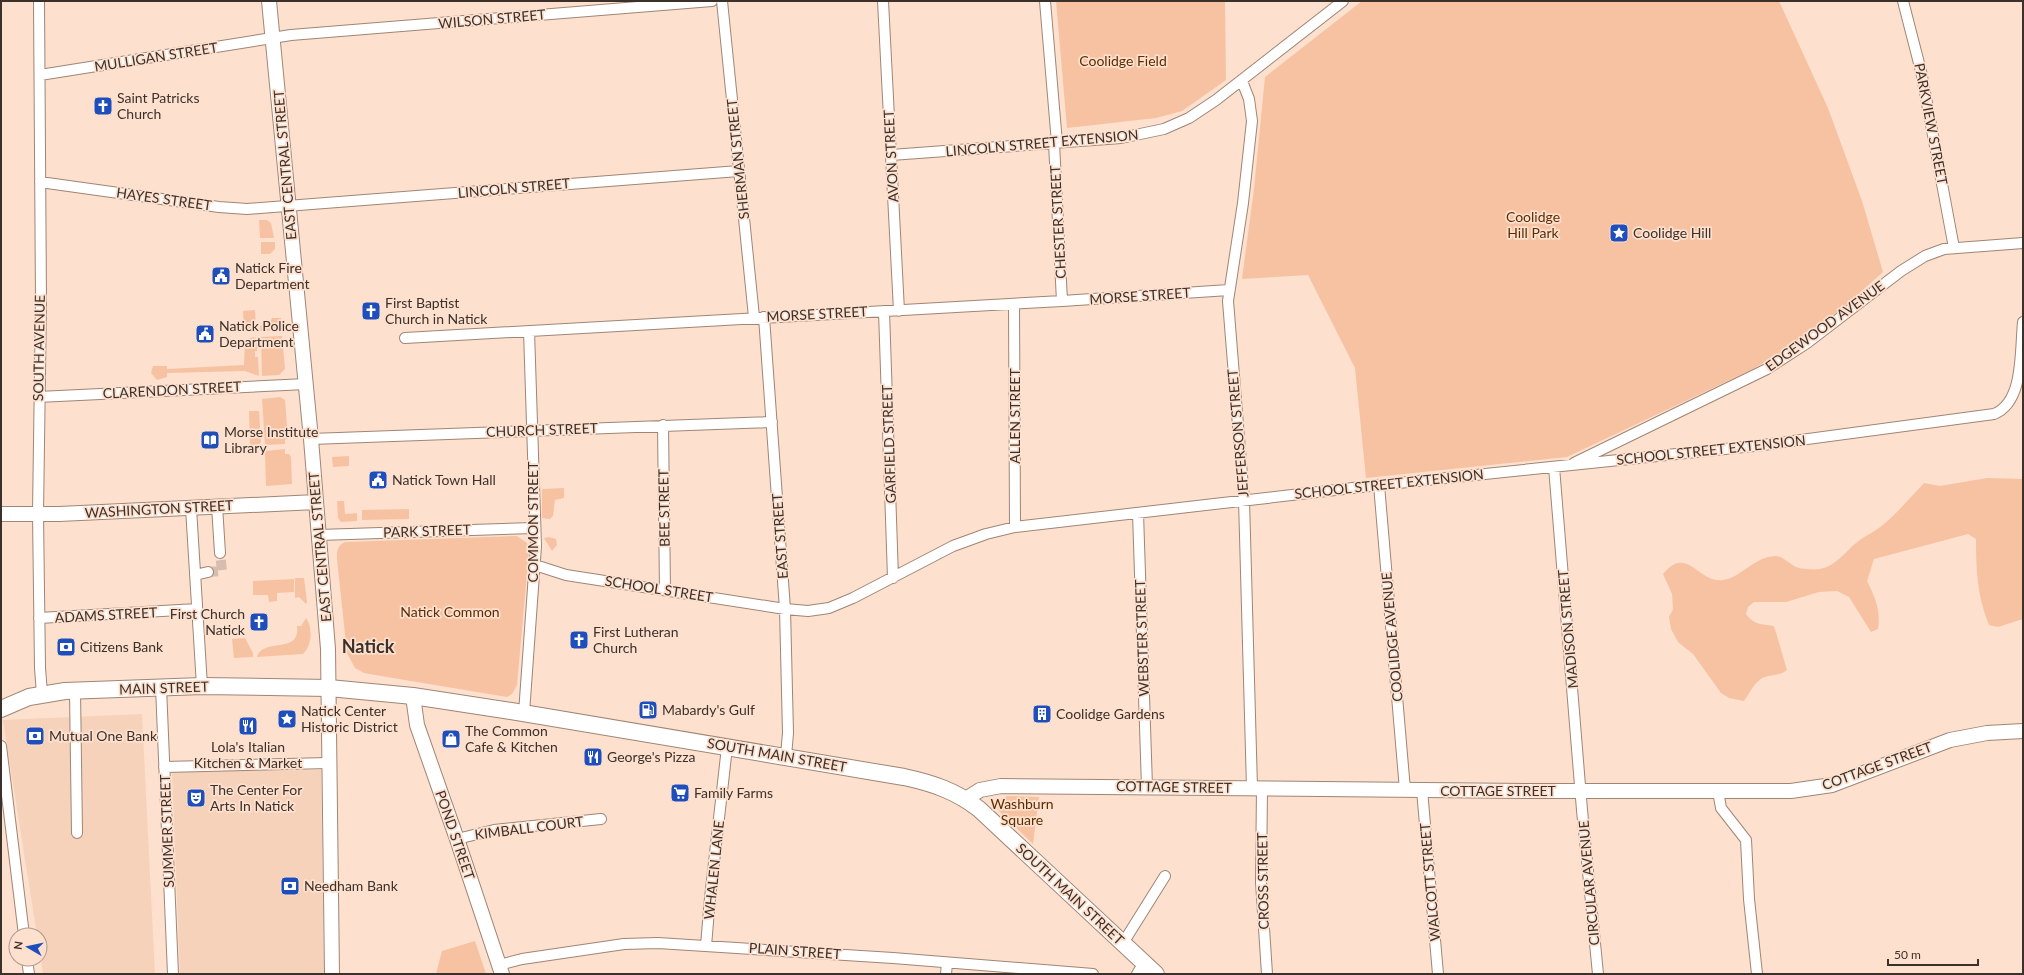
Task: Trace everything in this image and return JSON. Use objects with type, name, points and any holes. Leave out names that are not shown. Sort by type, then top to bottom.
[{"type":"main road","name":"MAIN STREET","points":[[1,709],[23,699],[42,694],[75,691],[202,686],[329,688]]},
{"type":"main road","name":"SOUTH MAIN STREET","points":[[329,688],[413,696],[524,713],[786,756],[904,777],[938,785],[966,799],[993,820],[1123,943],[1140,969],[1156,974]]},
{"type":"street","name":"SOUTH AVENUE","points":[[39,1],[41,302],[38,397],[38,514],[39,618],[42,694]]},
{"type":"street","name":"EAST CENTRAL STREET","points":[[269,1],[306,384],[328,649],[332,974]]},
{"type":"street","name":"WILSON STREET","points":[[273,38],[712,1]]},
{"type":"street","name":"SHERMAN STREET","points":[[722,1],[739,171],[759,317]]},
{"type":"street","name":"AVON STREET","points":[[883,1],[899,311]]},
{"type":"street","name":"CHESTER STREET","points":[[1045,1],[1056,143],[1062,301]]},
{"type":"street","name":"LINCOLN STREET EXTENSION","points":[[891,155],[1137,136],[1164,129],[1202,110],[1242,81],[1343,1]]},
{"type":"street","name":"PARKVIEW STREET","points":[[1903,1],[1921,71],[1954,248]]},
{"type":"street","name":"MULLIGAN STREET","points":[[40,75],[273,38]]},
{"type":"street","name":"JEFFERSON STREET","points":[[1242,81],[1250,99],[1252,121],[1243,203],[1229,290],[1228,313],[1244,500],[1257,788]]},
{"type":"street","name":"LINCOLN STREET","points":[[289,206],[739,171]]},
{"type":"street","name":"HAYES STREET","points":[[40,182],[219,207],[247,209],[289,206]]},
{"type":"street","name":"EDGEWOOD AVENUE","points":[[1568,466],[1757,375],[1807,343],[1912,264],[1935,252],[1954,248],[2023,243]]},
{"type":"street","name":"MORSE STREET","points":[[404,338],[759,317],[899,311],[1229,290]]},
{"type":"street","name":"ALLEN STREET","points":[[1014,304],[1015,527]]},
{"type":"street","name":"GARFIELD STREET","points":[[884,311],[893,578]]},
{"type":"street","name":"EAST STREET","points":[[759,317],[772,422],[785,609],[788,732],[786,756]]},
{"type":"street","name":"SCHOOL STREET EXTENSION","points":[[785,609],[808,611],[829,608],[893,578],[953,546],[986,534],[1015,527],[1378,485],[1762,445],[1984,416],[2001,412],[2012,400],[2019,383],[2023,322]]},
{"type":"street","name":"COMMON STREET","points":[[524,713],[535,564],[529,331]]},
{"type":"street","name":"CLARENDON STREET","points":[[38,397],[306,384]]},
{"type":"street","name":"CHURCH STREET","points":[[311,439],[772,422]]},
{"type":"street","name":"BEE STREET","points":[[663,425],[665,590]]},
{"type":"street","name":"MADISON STREET","points":[[1554,467],[1581,791]]},
{"type":"street","name":"COOLIDGE AVENUE","points":[[1378,485],[1405,790]]},
{"type":"street","name":"WASHINGTON STREET","points":[[1,514],[38,514],[316,502]]},
{"type":"street","points":[[217,506],[220,553]]},
{"type":"street","points":[[191,508],[202,686]]},
{"type":"street","name":"WEBSTER STREET","points":[[1138,513],[1147,787]]},
{"type":"street","name":"PARK STREET","points":[[319,535],[534,528]]},
{"type":"street","name":"SCHOOL STREET","points":[[535,564],[566,575],[785,609]]},
{"type":"street","points":[[195,575],[208,572]]},
{"type":"street","name":"ADAMS STREET","points":[[39,618],[197,610]]},
{"type":"street","name":"SUMMER STREET","points":[[161,687],[174,974]]},
{"type":"street","points":[[75,691],[77,833]]},
{"type":"street","name":"POND STREET","points":[[413,696],[417,725],[457,839],[500,970]]},
{"type":"street","name":"COTTAGE STREET","points":[[966,799],[980,790],[997,786],[1405,790],[1791,791],[1825,786],[1850,779],[1930,746],[1950,740],[1987,734],[2023,731]]},
{"type":"street","points":[[1,746],[23,927]]},
{"type":"street","name":"WHALEN LANE","points":[[706,946],[711,882],[728,746]]},
{"type":"street","points":[[164,767],[330,763]]},
{"type":"street","name":"CROSS STREET","points":[[1257,788],[1267,974]]},
{"type":"street","name":"WALCOTT STREET","points":[[1422,790],[1438,974]]},
{"type":"street","name":"CIRCULAR AVENUE","points":[[1581,791],[1598,974]]},
{"type":"street","points":[[1718,791],[1721,808],[1746,840],[1757,974]]},
{"type":"street","name":"KIMBALL COURT","points":[[457,839],[494,830],[601,819]]},
{"type":"street","points":[[1123,943],[1165,876]]},
{"type":"street","name":"PLAIN STREET","points":[[500,970],[522,959],[624,944],[658,943],[1093,974]]},
{"type":"street","points":[[946,974],[947,963]]},
{"type":"shaded area","points":[[142,714],[155,974],[43,974],[42,967],[48,967],[48,927],[36,927],[2,720]]},
{"type":"shaded area","points":[[321,770],[324,974],[180,974],[172,771]]},
{"type":"green space","name":"Coolidge Field","points":[[1056,1],[1225,1],[1226,80],[1182,111],[1156,118],[1067,128]]},
{"type":"green space","name":"Coolidge Hill Park","points":[[1362,1],[1779,1],[1828,108],[1862,201],[1883,272],[1846,305],[1790,347],[1753,369],[1567,457],[1366,478],[1355,368],[1308,275],[1242,279],[1254,189],[1265,77]]},
{"type":"green space","points":[[259,220],[267,220],[271,223],[274,238],[260,238]]},
{"type":"green space","points":[[261,242],[275,242],[275,249],[270,254],[261,254]]},
{"type":"green space","points":[[255,310],[256,330],[244,330],[243,311]]},
{"type":"green space","points":[[272,318],[281,318],[282,330],[260,331],[260,326],[269,325]]},
{"type":"green space","points":[[282,336],[285,369],[279,375],[262,376],[261,337]]},
{"type":"green space","points":[[253,337],[257,338],[257,351],[255,351],[255,357],[258,357],[259,376],[245,371],[167,373],[167,377],[157,380],[151,373],[153,366],[167,366],[167,369],[244,365],[245,340]]},
{"type":"green space","points":[[280,397],[285,400],[288,438],[285,440],[285,444],[265,445],[262,399]]},
{"type":"green space","points":[[249,411],[259,411],[261,442],[259,445],[250,445]]},
{"type":"green space","points":[[285,449],[285,454],[289,454],[291,457],[292,484],[266,486],[265,452]]},
{"type":"green space","points":[[349,456],[349,466],[333,467],[332,457]]},
{"type":"green space","points":[[1987,478],[2023,479],[2023,619],[1998,627],[1989,625],[1982,604],[1978,582],[1976,539],[1968,534],[1874,559],[1867,581],[1877,604],[1879,622],[1878,629],[1871,632],[1849,597],[1837,591],[1819,592],[1786,602],[1754,602],[1748,607],[1746,614],[1755,622],[1774,626],[1787,670],[1758,681],[1744,701],[1729,698],[1721,693],[1693,654],[1678,642],[1671,629],[1669,617],[1673,609],[1672,594],[1663,574],[1671,566],[1679,563],[1686,564],[1707,577],[1715,580],[1730,578],[1754,563],[1768,557],[1775,556],[1781,557],[1798,568],[1820,569],[1836,562],[1859,541],[1884,524],[1924,483],[1940,486]]},
{"type":"green space","points":[[564,488],[564,498],[555,500],[553,516],[550,519],[542,518],[542,489]]},
{"type":"green space","points":[[337,501],[344,501],[345,514],[357,513],[357,521],[341,522],[338,518]]},
{"type":"green space","points":[[409,509],[409,519],[362,520],[362,510]]},
{"type":"green space","name":"Natick Common","points":[[517,536],[527,543],[529,551],[517,685],[512,694],[507,697],[364,673],[355,668],[347,653],[337,559],[337,551],[340,545],[345,542]]},
{"type":"green space","points":[[549,537],[556,539],[557,545],[552,551],[544,538]]},
{"type":"green space","points":[[295,578],[304,578],[306,604],[299,597],[295,598]]},
{"type":"green space","points":[[294,579],[294,592],[277,593],[277,601],[269,602],[268,595],[253,595],[253,581]]},
{"type":"green space","points":[[306,618],[310,626],[310,641],[306,651],[303,654],[257,657],[260,651],[266,648],[293,640],[297,635],[297,626],[301,626]]},
{"type":"green space","points":[[245,638],[253,653],[253,657],[234,658],[232,639]]},
{"type":"green space","name":"Washburn Square","points":[[1007,796],[1039,797],[1033,844],[999,811],[997,806],[999,800]]},
{"type":"green space","points":[[475,941],[486,974],[436,974],[442,951]]},
{"type":"tunnel","points":[[208,572],[222,571],[220,553]]},
{"type":"place","name":"Saint Patricks Church","points":[[103,106]]},
{"type":"place","name":"Coolidge Hill","points":[[1619,233]]},
{"type":"place","name":"Natick Fire Department","points":[[221,276]]},
{"type":"place","name":"First Baptist Church in Natick","points":[[371,311]]},
{"type":"place","name":"Natick Police Department","points":[[205,334]]},
{"type":"place","name":"Morse Institute Library","points":[[210,440]]},
{"type":"place","name":"Natick Town Hall","points":[[378,480]]},
{"type":"place","name":"First Church Natick","points":[[259,622]]},
{"type":"place","name":"First Lutheran Church","points":[[579,640]]},
{"type":"place","name":"Citizens Bank","points":[[66,647]]},
{"type":"place","name":"Mabardy's Gulf","points":[[648,710]]},
{"type":"place","name":"Coolidge Gardens","points":[[1042,714]]},
{"type":"place","name":"Natick Center Historic District","points":[[287,719]]},
{"type":"place","name":"Lola's Italian Kitchen & Market","points":[[248,726]]},
{"type":"place","name":"Mutual One Bank","points":[[35,736]]},
{"type":"place","name":"The Common Cafe & Kitchen","points":[[451,739]]},
{"type":"place","name":"George's Pizza","points":[[593,757]]},
{"type":"place","name":"Family Farms","points":[[680,793]]},
{"type":"place","name":"The Center For Arts In Natick","points":[[196,798]]},
{"type":"place","name":"Needham Bank","points":[[290,886]]},
{"type":"district","name":"Natick","points":[[368,647]]}]
